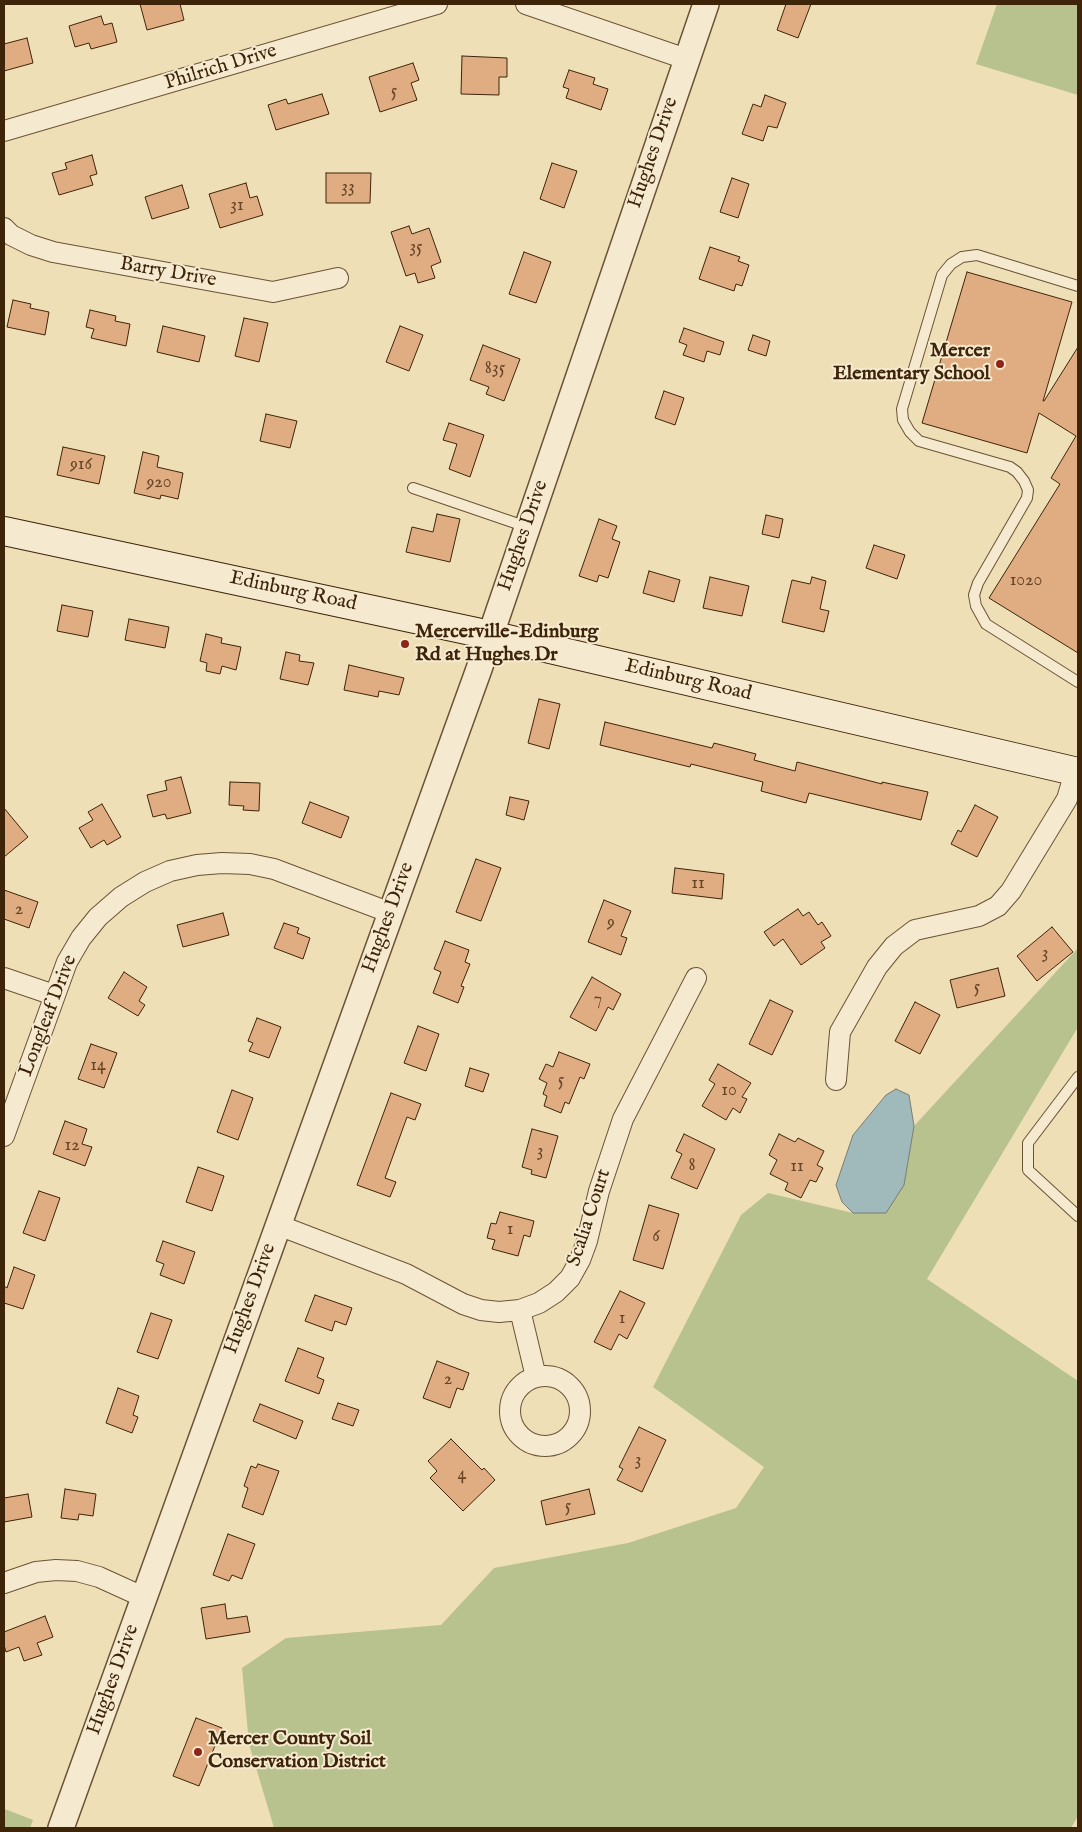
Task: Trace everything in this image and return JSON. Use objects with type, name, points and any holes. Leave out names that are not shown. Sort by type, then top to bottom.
[{"type":"main road","name":"Edinburg Road","points":[[4,531],[490,635],[1077,772]]},
{"type":"street","name":"Philrich Drive","points":[[4,132],[437,4]]},
{"type":"street","points":[[526,4],[686,59]]},
{"type":"street","name":"Hughes Drive","points":[[60,1828],[490,635],[706,4]]},
{"type":"street","name":"Barry Drive","points":[[4,228],[11,235],[31,246],[53,252],[273,292],[338,278]]},
{"type":"street","points":[[836,1080],[840,1032],[877,967],[894,946],[916,930],[979,916],[998,906],[1011,891],[1067,799],[1077,772]]},
{"type":"street","name":"Longleaf Drive","points":[[4,1136],[67,962],[81,938],[98,917],[122,897],[145,882],[170,872],[197,865],[250,864],[274,869],[391,913]]},
{"type":"street","points":[[4,978],[54,995]]},
{"type":"street","name":"Scalia Court","points":[[278,1225],[406,1274],[463,1304],[481,1310],[500,1312],[520,1310],[539,1303],[556,1292],[570,1278],[580,1260],[587,1241],[599,1191],[624,1119],[696,978]]},
{"type":"street","points":[[520,1310],[536,1377]]},
{"type":"street","points":[[4,1583],[36,1572],[56,1570],[77,1571],[99,1577],[143,1598]]},
{"type":"lane","points":[[1078,286],[977,255],[962,257],[951,264],[942,275],[902,408],[903,420],[910,432],[919,441],[1010,467],[1024,481],[1028,490],[1027,498],[978,583],[974,596],[976,606],[986,624],[1078,682]]},
{"type":"lane","points":[[413,488],[527,527]]},
{"type":"lane","points":[[1078,1077],[1028,1143],[1028,1170],[1078,1216]]},
{"type":"green space","points":[[997,4],[1078,4],[1078,95],[976,64]]},
{"type":"green space","points":[[1078,948],[1078,1027],[927,1279],[1078,1381],[1078,1816],[1071,1828],[274,1828],[249,1744],[242,1668],[286,1638],[441,1625],[494,1568],[628,1543],[736,1508],[764,1467],[653,1387],[741,1215],[768,1193],[853,1213],[904,1185],[914,1126]]},
{"type":"green space","points":[[5,1809],[33,1820],[30,1828],[4,1828]]},
{"type":"water","points":[[896,1089],[909,1095],[914,1126],[904,1185],[886,1213],[853,1213],[842,1202],[836,1185],[853,1135],[886,1095]]},
{"type":"building","points":[[140,4],[180,4],[184,20],[147,30]]},
{"type":"building","points":[[786,4],[811,4],[798,38],[777,30]]},
{"type":"building","points":[[101,16],[104,25],[112,23],[117,42],[91,49],[89,43],[75,47],[69,26]]},
{"type":"building","points":[[27,38],[33,63],[4,71],[4,44]]},
{"type":"building","points":[[462,56],[507,58],[507,77],[499,77],[499,95],[461,94]]},
{"type":"building","points":[[413,63],[419,80],[411,83],[417,100],[380,112],[369,77]]},
{"type":"building","points":[[569,70],[595,78],[593,84],[608,89],[601,110],[566,98],[569,89],[563,87]]},
{"type":"building","points":[[322,94],[329,114],[276,130],[268,105],[286,99],[288,104]]},
{"type":"building","points":[[765,95],[786,103],[777,128],[768,126],[763,141],[742,134],[753,104],[761,107]]},
{"type":"building","points":[[92,155],[97,174],[90,176],[93,185],[59,195],[52,173],[67,169],[65,163]]},
{"type":"building","points":[[552,163],[577,171],[564,208],[540,199]]},
{"type":"building","points":[[326,173],[371,173],[370,203],[326,203]]},
{"type":"building","points":[[732,178],[749,184],[738,218],[720,212]]},
{"type":"building","points":[[246,183],[250,198],[257,196],[263,215],[220,228],[209,194]]},
{"type":"building","points":[[182,185],[189,208],[152,219],[145,197]]},
{"type":"building","points":[[409,226],[412,234],[429,228],[441,262],[431,266],[435,278],[418,283],[415,273],[406,276],[391,232]]},
{"type":"building","points":[[710,247],[740,257],[738,261],[749,265],[742,286],[736,284],[734,291],[699,279]]},
{"type":"building","points":[[524,252],[551,262],[536,303],[509,294]]},
{"type":"building","points":[[967,272],[1072,302],[1043,401],[1078,347],[1078,653],[989,598],[1060,484],[1051,478],[1076,436],[1039,413],[1027,453],[922,423]]},
{"type":"building","points":[[13,300],[31,304],[30,308],[49,312],[45,335],[7,327]]},
{"type":"building","points":[[90,310],[116,316],[115,321],[130,324],[126,346],[91,338],[94,329],[86,327]]},
{"type":"building","points":[[244,318],[268,323],[259,362],[235,356]]},
{"type":"building","points":[[163,326],[205,336],[199,362],[157,352]]},
{"type":"building","points":[[400,326],[423,335],[409,371],[386,362]]},
{"type":"building","points":[[684,328],[724,342],[720,355],[707,351],[704,362],[683,355],[687,345],[679,342]]},
{"type":"building","points":[[753,335],[770,341],[766,356],[748,350]]},
{"type":"building","points":[[483,345],[520,359],[504,401],[486,394],[489,387],[470,380]]},
{"type":"building","points":[[664,391],[684,398],[675,425],[655,418]]},
{"type":"building","points":[[266,414],[297,421],[290,448],[260,441]]},
{"type":"building","points":[[449,423],[484,435],[470,477],[449,469],[457,444],[443,440]]},
{"type":"building","points":[[63,447],[105,456],[99,484],[57,475]]},
{"type":"building","points":[[143,452],[159,456],[157,467],[183,473],[178,499],[161,495],[160,499],[134,493]]},
{"type":"building","points":[[437,514],[460,519],[450,562],[406,552],[412,527],[433,532]]},
{"type":"building","points":[[766,515],[783,519],[779,538],[762,534]]},
{"type":"building","points":[[599,519],[617,526],[612,539],[620,542],[608,578],[599,575],[597,582],[579,576]]},
{"type":"building","points":[[874,545],[905,555],[897,579],[866,568]]},
{"type":"building","points":[[649,571],[680,580],[674,602],[643,593]]},
{"type":"building","points":[[710,577],[749,586],[742,616],[703,608]]},
{"type":"building","points":[[812,577],[826,581],[820,609],[829,611],[824,632],[782,622],[792,580],[810,584]]},
{"type":"building","points":[[62,605],[93,611],[88,637],[57,631]]},
{"type":"building","points":[[129,619],[169,627],[165,648],[125,640]]},
{"type":"building","points":[[206,634],[222,638],[221,643],[241,647],[236,670],[222,666],[220,674],[206,671],[207,663],[200,661]]},
{"type":"building","points":[[286,652],[300,655],[299,661],[314,663],[308,685],[280,679]]},
{"type":"building","points":[[349,665],[404,678],[399,695],[379,691],[378,697],[344,690]]},
{"type":"building","points":[[539,699],[560,704],[549,749],[528,743]]},
{"type":"building","points":[[605,722],[712,748],[714,743],[756,754],[754,760],[795,771],[797,762],[882,784],[882,782],[928,792],[921,820],[809,793],[806,803],[761,791],[763,782],[691,764],[690,767],[600,745]]},
{"type":"building","points":[[181,777],[191,813],[167,819],[165,814],[153,817],[147,795],[167,790],[165,781]]},
{"type":"building","points":[[230,782],[260,783],[259,811],[243,810],[244,806],[229,805]]},
{"type":"building","points":[[510,797],[529,801],[524,820],[506,815]]},
{"type":"building","points":[[310,802],[349,817],[341,838],[302,823]]},
{"type":"building","points":[[102,804],[121,837],[107,845],[104,840],[91,848],[79,828],[93,820],[88,812]]},
{"type":"building","points":[[975,805],[998,817],[977,857],[951,844],[958,830],[961,832]]},
{"type":"building","points":[[4,808],[28,837],[4,857]]},
{"type":"building","points":[[476,859],[501,868],[481,921],[456,912]]},
{"type":"building","points":[[675,868],[724,874],[722,899],[672,893]]},
{"type":"building","points":[[4,890],[38,902],[29,928],[4,919]]},
{"type":"building","points":[[604,900],[631,911],[621,936],[627,938],[621,955],[588,942]]},
{"type":"building","points":[[798,909],[803,916],[809,912],[818,925],[822,922],[831,936],[821,942],[825,948],[801,965],[783,939],[774,946],[764,932]]},
{"type":"building","points":[[223,913],[229,935],[183,947],[177,925]]},
{"type":"building","points":[[284,923],[299,928],[297,933],[310,938],[303,959],[274,948]]},
{"type":"building","points":[[1052,927],[1073,952],[1037,981],[1017,956]]},
{"type":"building","points":[[445,941],[469,950],[465,962],[470,964],[461,986],[464,987],[458,1003],[433,993],[441,972],[434,969]]},
{"type":"building","points":[[998,968],[1005,996],[957,1008],[950,980]]},
{"type":"building","points":[[124,972],[147,987],[139,1001],[145,1005],[138,1016],[108,998]]},
{"type":"building","points":[[592,977],[621,994],[613,1010],[608,1007],[596,1031],[570,1017]]},
{"type":"building","points":[[770,1000],[793,1011],[772,1055],[749,1044]]},
{"type":"building","points":[[915,1002],[940,1015],[920,1054],[895,1041]]},
{"type":"building","points":[[257,1018],[281,1027],[269,1058],[249,1051],[253,1043],[248,1041]]},
{"type":"building","points":[[418,1026],[439,1034],[426,1071],[404,1063]]},
{"type":"building","points":[[91,1044],[117,1053],[104,1088],[78,1079]]},
{"type":"building","points":[[559,1052],[590,1064],[584,1079],[580,1077],[569,1104],[565,1102],[561,1113],[544,1106],[547,1096],[543,1094],[547,1083],[539,1079],[546,1064],[553,1067]]},
{"type":"building","points":[[718,1064],[751,1083],[742,1097],[747,1099],[740,1113],[733,1108],[726,1120],[702,1106],[715,1084],[709,1080]]},
{"type":"building","points":[[470,1068],[489,1074],[483,1092],[465,1086]]},
{"type":"building","points":[[232,1090],[253,1098],[238,1140],[217,1132]]},
{"type":"building","points":[[391,1093],[421,1104],[415,1120],[407,1117],[385,1178],[396,1182],[390,1197],[357,1185]]},
{"type":"building","points":[[65,1121],[87,1129],[82,1144],[92,1147],[85,1166],[53,1154]]},
{"type":"building","points":[[532,1129],[558,1136],[546,1178],[531,1174],[532,1170],[522,1167]]},
{"type":"building","points":[[684,1134],[715,1149],[697,1189],[671,1178],[682,1154],[676,1151]]},
{"type":"building","points":[[779,1134],[795,1142],[798,1138],[824,1151],[817,1165],[823,1168],[816,1182],[810,1180],[801,1198],[785,1190],[788,1183],[770,1174],[777,1160],[769,1155]]},
{"type":"building","points":[[198,1167],[224,1176],[212,1211],[186,1202]]},
{"type":"building","points":[[39,1191],[60,1198],[45,1241],[23,1233]]},
{"type":"building","points":[[649,1205],[679,1214],[663,1269],[633,1260]]},
{"type":"building","points":[[500,1212],[534,1221],[530,1237],[524,1235],[518,1256],[492,1249],[495,1240],[487,1238],[491,1223],[496,1224]]},
{"type":"building","points":[[163,1241],[195,1252],[184,1284],[160,1275],[164,1264],[156,1261]]},
{"type":"building","points":[[14,1267],[35,1275],[23,1309],[4,1303],[4,1286],[7,1288]]},
{"type":"building","points":[[620,1291],[645,1303],[627,1339],[619,1334],[611,1350],[594,1342]]},
{"type":"building","points":[[315,1295],[352,1308],[346,1325],[335,1321],[332,1331],[305,1321]]},
{"type":"building","points":[[151,1313],[172,1320],[158,1359],[137,1352]]},
{"type":"building","points":[[298,1348],[324,1358],[317,1377],[324,1380],[319,1394],[285,1381]]},
{"type":"building","points":[[437,1361],[469,1373],[463,1390],[457,1388],[450,1408],[423,1398]]},
{"type":"building","points":[[118,1388],[139,1396],[133,1415],[138,1417],[132,1433],[106,1423]]},
{"type":"building","points":[[338,1403],[359,1410],[353,1426],[332,1419]]},
{"type":"building","points":[[260,1404],[303,1421],[296,1439],[253,1421]]},
{"type":"building","points":[[639,1427],[666,1440],[642,1492],[617,1480],[623,1469],[619,1467]]},
{"type":"building","points":[[451,1439],[482,1470],[484,1468],[495,1480],[463,1511],[430,1478],[437,1471],[428,1461]]},
{"type":"building","points":[[258,1464],[279,1471],[263,1515],[242,1507],[248,1488],[244,1486],[251,1466],[256,1468]]},
{"type":"building","points":[[65,1489],[96,1494],[93,1516],[79,1514],[78,1520],[61,1518]]},
{"type":"building","points":[[589,1489],[595,1514],[546,1525],[541,1501]]},
{"type":"building","points":[[28,1494],[32,1517],[4,1522],[4,1498]]},
{"type":"building","points":[[228,1534],[255,1544],[242,1579],[232,1575],[229,1581],[213,1575]]},
{"type":"building","points":[[225,1604],[227,1619],[247,1616],[250,1632],[206,1639],[201,1608]]},
{"type":"building","points":[[45,1616],[53,1637],[37,1643],[42,1655],[24,1661],[19,1647],[6,1652],[4,1632]]},
{"type":"building","name":"Mercer County Soil Conservation District","points":[[196,1718],[222,1728],[199,1786],[173,1776]]},
{"type":"place","name":"Mercer Elementary School","points":[[1000,364]]},
{"type":"place","name":"Mercerville-Edinburg Rd at Hughes Dr","points":[[405,644]]},
{"type":"place","name":"Mercer County Soil Conservation District","points":[[198,1752]]}]
